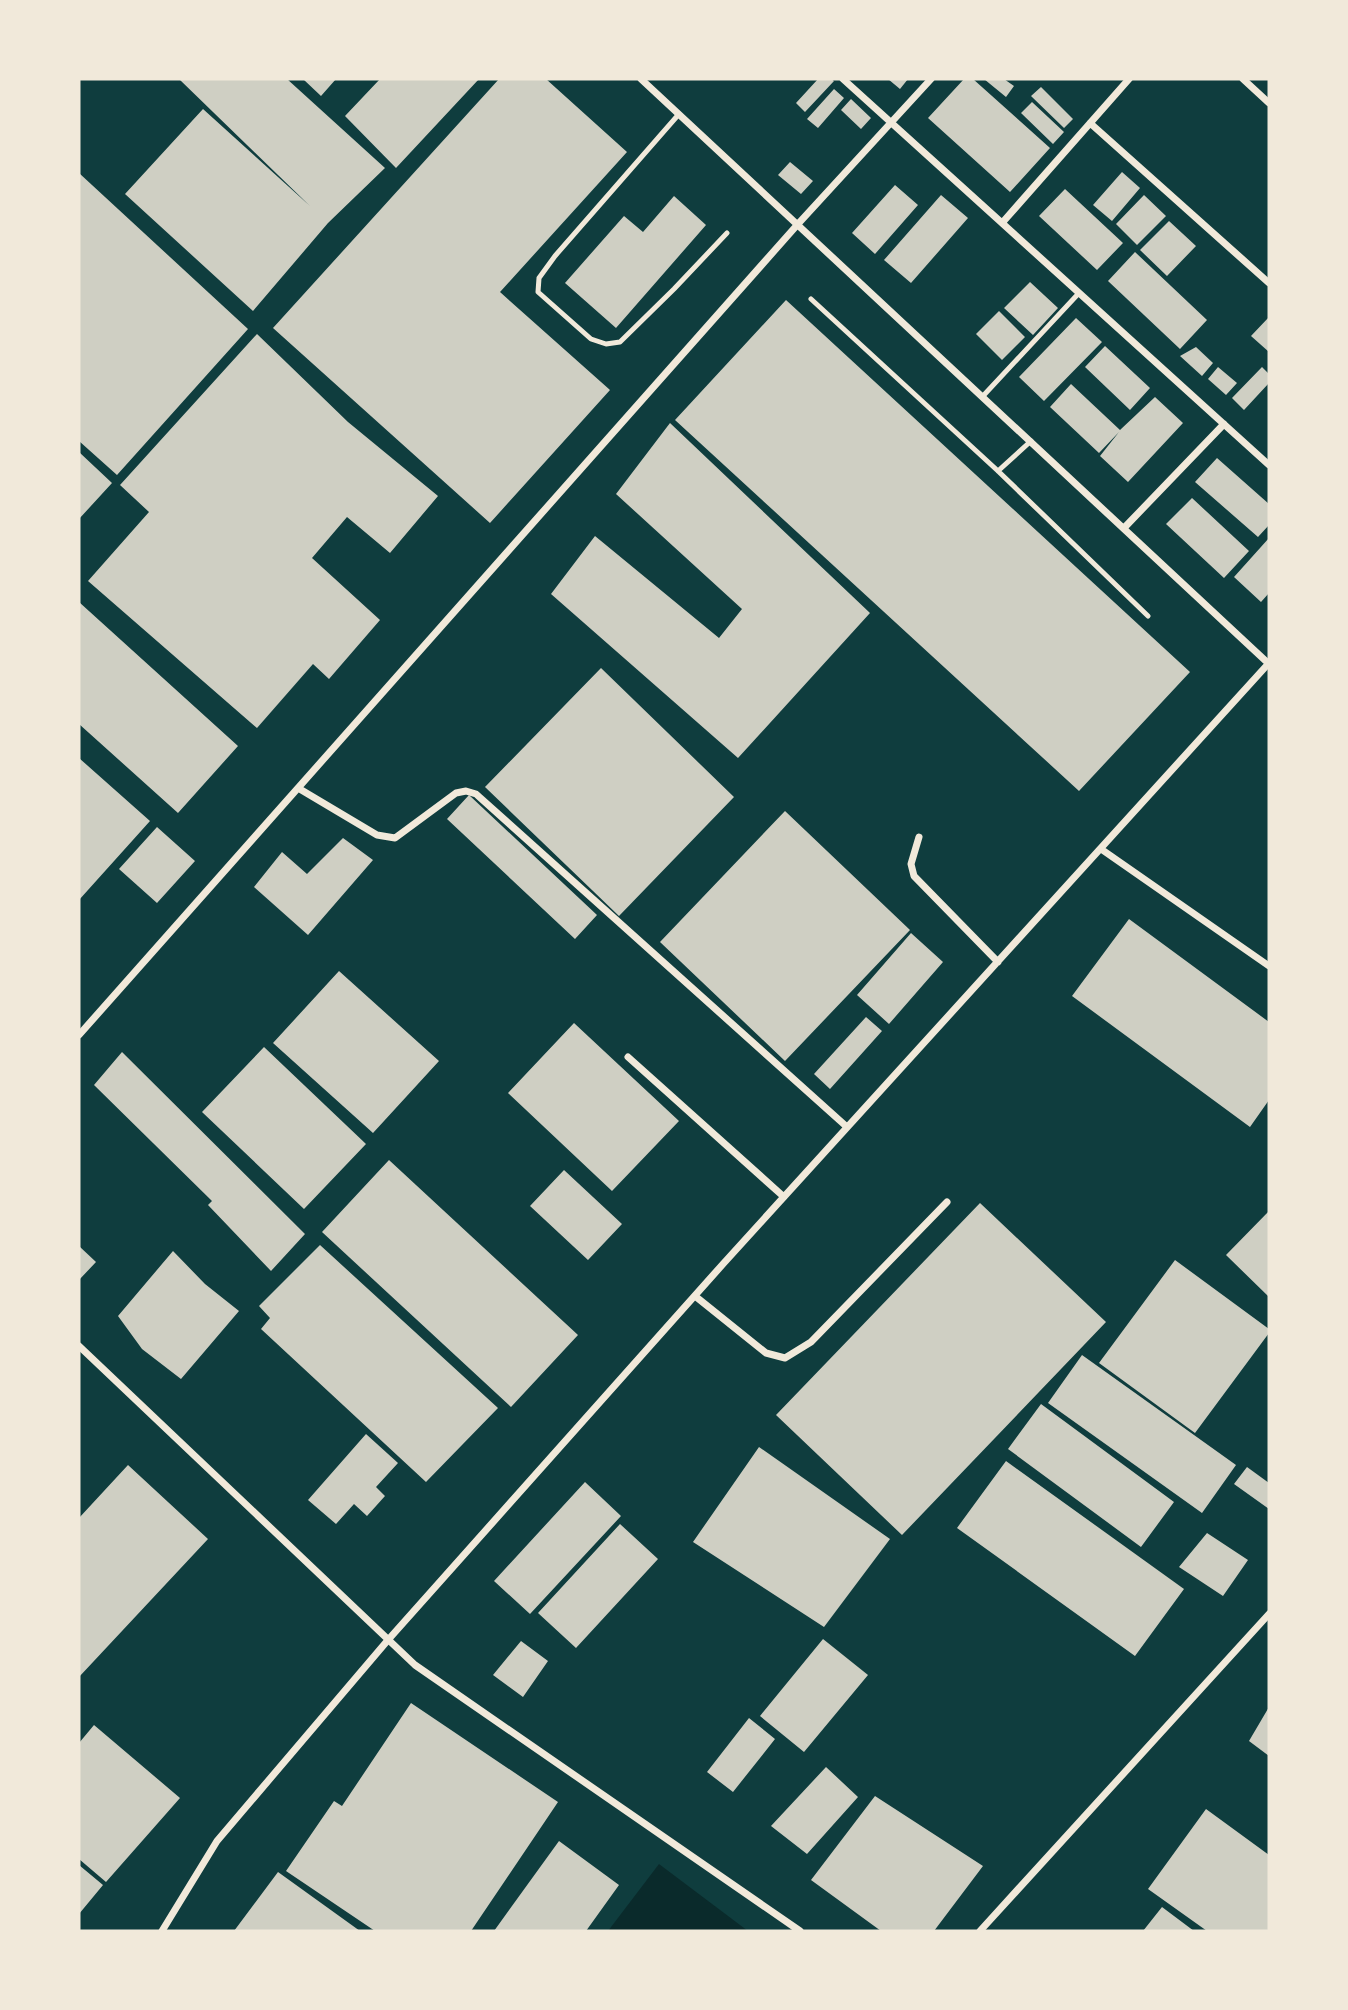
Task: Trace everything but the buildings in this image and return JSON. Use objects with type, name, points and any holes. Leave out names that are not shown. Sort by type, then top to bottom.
[{"type":"street","points":[[162,1931],[217,1841],[388,1640],[847,1127],[1269,663],[641,79]]},
{"type":"street","points":[[843,79],[1269,465]]},
{"type":"street","points":[[79,1035],[798,224],[932,79]]},
{"type":"street","points":[[1002,223],[1129,79]]},
{"type":"street","points":[[1243,79],[1269,103]]},
{"type":"street","points":[[1090,123],[1269,283]]},
{"type":"street","points":[[1124,528],[1224,424]]},
{"type":"street","points":[[298,788],[377,835],[395,838],[456,793],[466,791],[477,794],[847,1127]]},
{"type":"street","points":[[919,837],[911,864],[914,876],[998,962]]},
{"type":"street","points":[[1101,849],[1269,966]]},
{"type":"street","points":[[628,1057],[784,1197]]},
{"type":"street","points":[[695,1296],[766,1353],[785,1358],[811,1342],[947,1202]]},
{"type":"street","points":[[79,1346],[415,1665],[800,1931]]},
{"type":"street","points":[[980,1931],[1269,1614]]},
{"type":"lane","points":[[679,114],[555,256],[539,278],[538,292],[591,339],[606,344],[620,342],[727,233]]},
{"type":"lane","points":[[983,396],[1079,293]]},
{"type":"lane","points":[[811,299],[998,471],[1148,616]]},
{"type":"lane","points":[[998,471],[1031,441]]},
{"type":"water","points":[[659,1864],[748,1931],[608,1931]]}]
